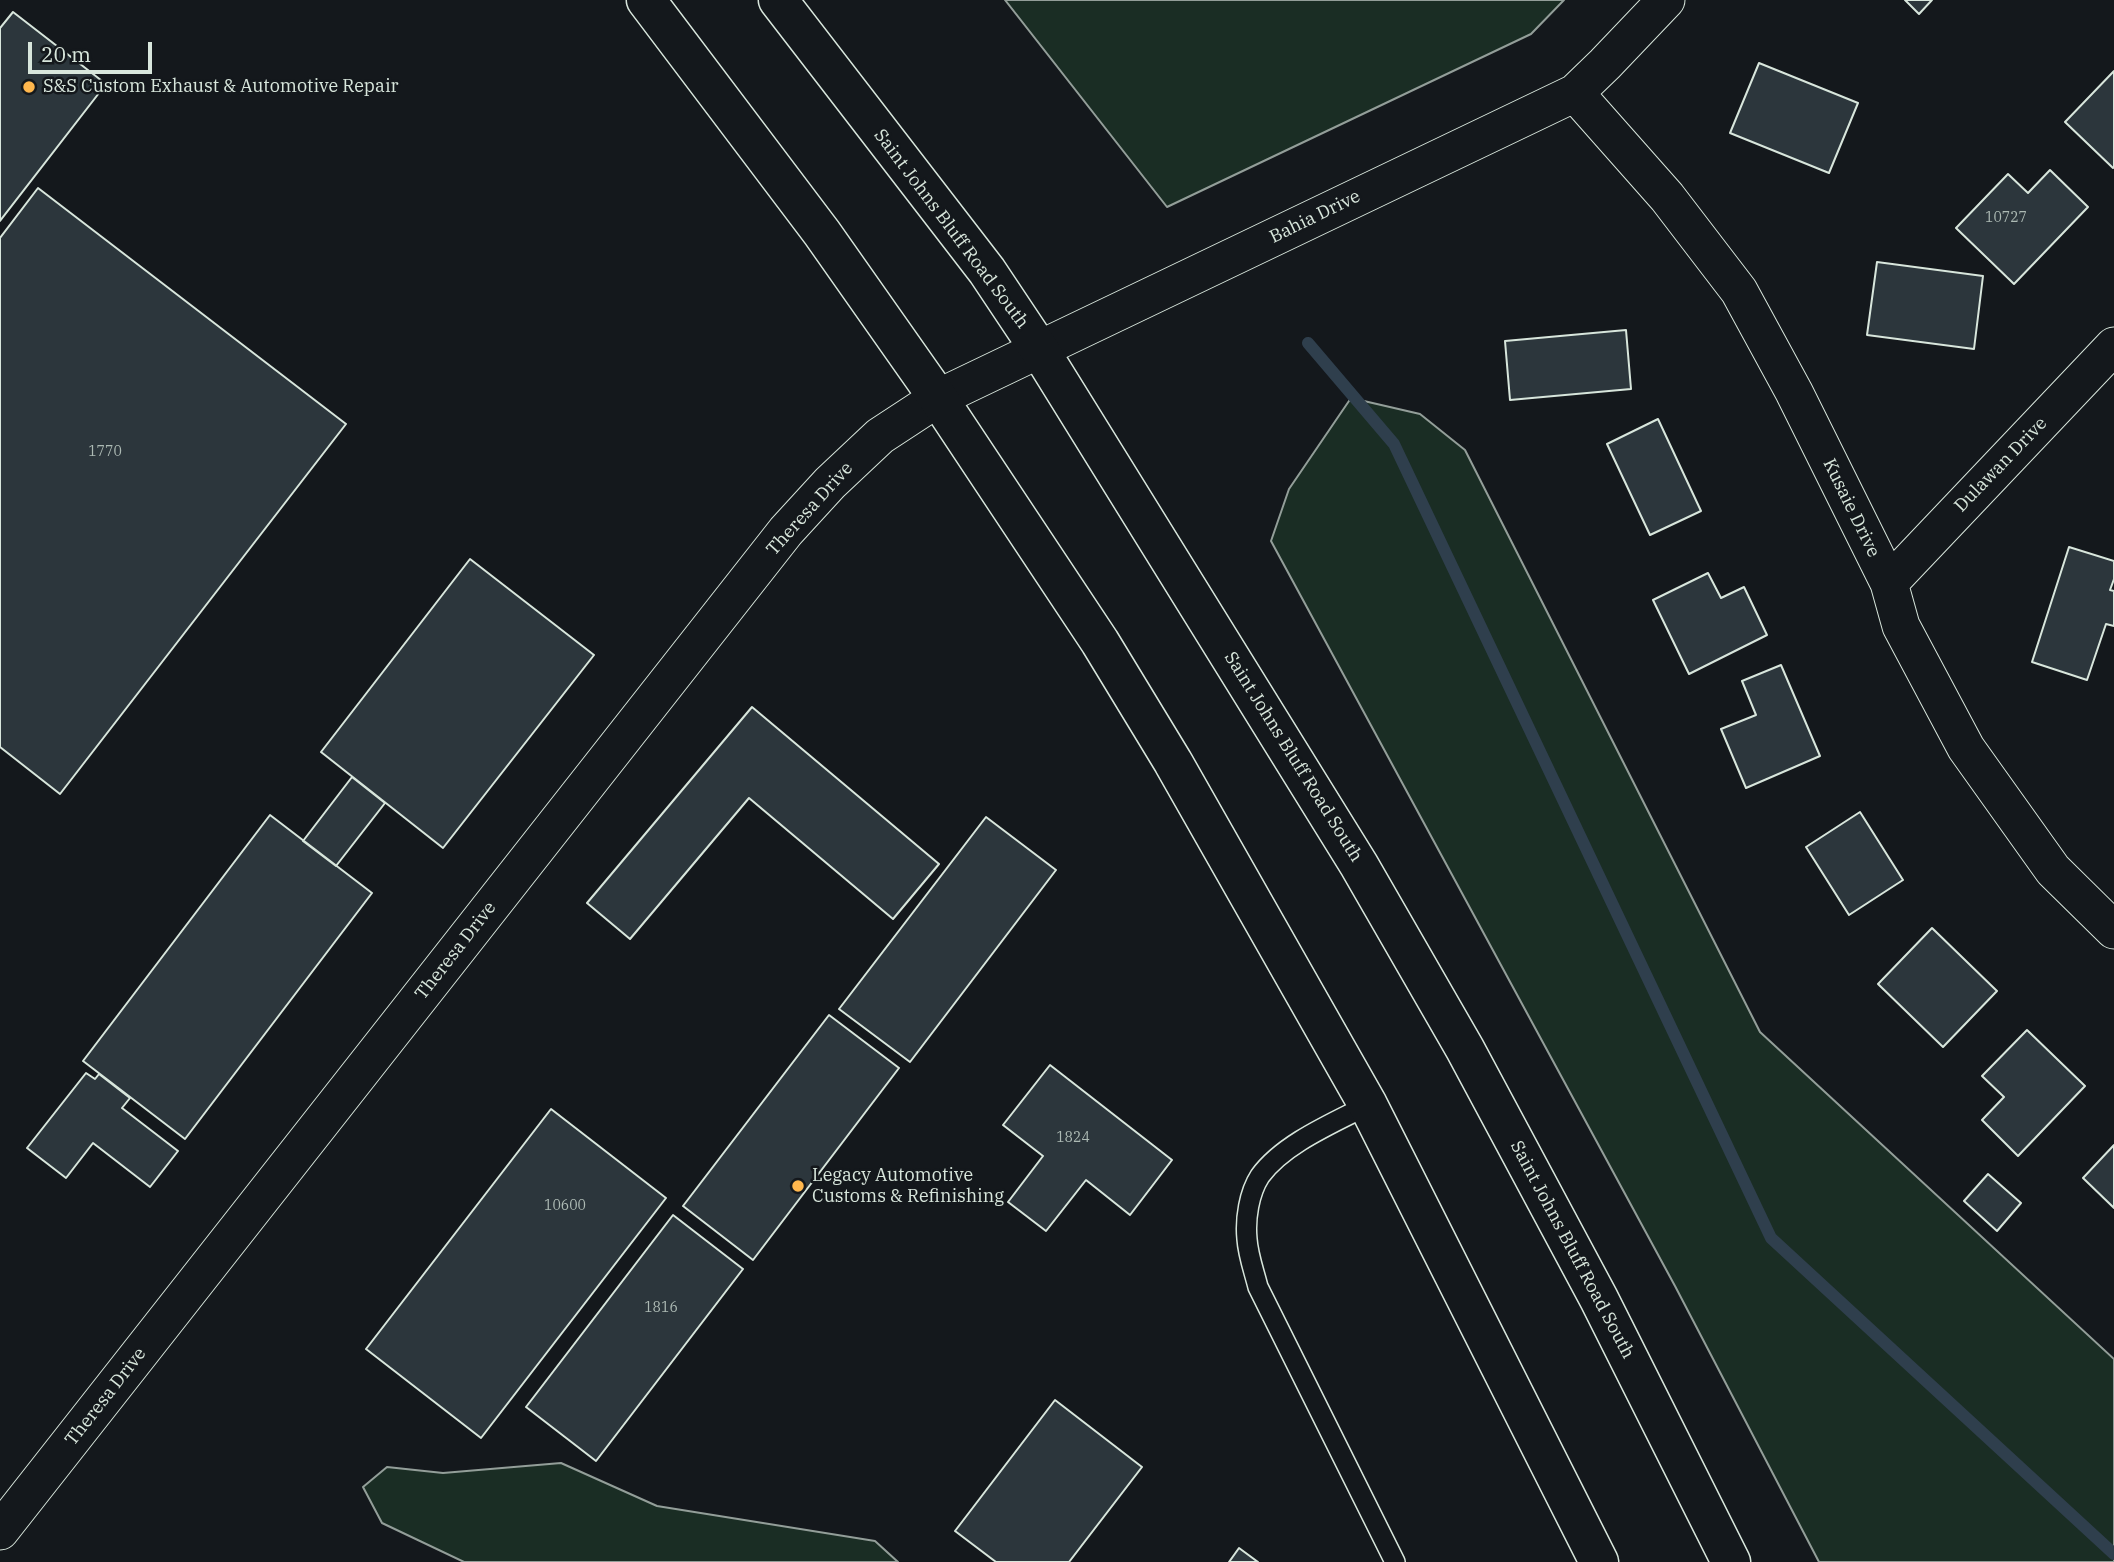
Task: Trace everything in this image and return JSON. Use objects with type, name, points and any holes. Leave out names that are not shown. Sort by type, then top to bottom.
[{"type":"main road","points":[[646,0],[822,233],[939,398],[1100,642],[1173,762],[1368,1105],[1599,1562]]},
{"type":"main road","name":"Saint Johns Bluff Road South","points":[[778,0],[986,271],[1039,349],[1359,865],[1465,1049],[1600,1299],[1731,1562]]},
{"type":"street","name":"Bahia Drive","points":[[939,398],[1575,93],[1667,0]]},
{"type":"street","name":"Kusaie Drive","points":[[1575,93],[1667,197],[1739,291],[1794,392],[1888,583],[1901,626],[1966,748],[2053,870],[2114,930]]},
{"type":"street","name":"Dulawan Drive","points":[[1888,583],[2114,346]]},
{"type":"street","name":"Theresa Drive","points":[[0,1531],[786,531],[830,483],[880,436],[939,398]]},
{"type":"lane","points":[[1368,1105],[1280,1155],[1260,1176],[1251,1194],[1247,1239],[1258,1287],[1395,1562]]},
{"type":"green space","points":[[1005,0],[1564,0],[1531,34],[1167,207]]},
{"type":"green space","points":[[1351,398],[1420,414],[1465,450],[1760,1032],[2114,1359],[2114,1562],[1819,1562],[1675,1286],[1271,541],[1289,489]]},
{"type":"green space","points":[[561,1463],[657,1506],[875,1541],[898,1562],[464,1562],[382,1523],[363,1487],[387,1467],[443,1473]]},
{"type":"building","points":[[1905,0],[1932,0],[1919,14]]},
{"type":"building","points":[[13,12],[106,84],[0,221],[0,28]]},
{"type":"building","points":[[1759,63],[1858,103],[1829,173],[1730,133]]},
{"type":"building","points":[[2114,71],[2114,167],[2113,168],[2065,122]]},
{"type":"building","points":[[2050,170],[2088,207],[2014,284],[1956,228],[2008,174],[2028,193]]},
{"type":"building","points":[[38,188],[346,424],[60,794],[0,747],[0,238]]},
{"type":"building","points":[[1877,262],[1983,276],[1974,349],[1867,335]]},
{"type":"building","points":[[1626,330],[1631,389],[1510,400],[1505,341]]},
{"type":"building","points":[[1658,419],[1701,511],[1650,535],[1607,444]]},
{"type":"building","points":[[2069,547],[2114,561],[2114,579],[2110,590],[2114,591],[2114,626],[2106,624],[2087,680],[2032,662]]},
{"type":"building","points":[[470,559],[594,655],[443,848],[321,752]]},
{"type":"building","points":[[1708,573],[1721,598],[1744,587],[1767,635],[1689,674],[1653,600]]},
{"type":"building","points":[[1781,665],[1820,756],[1746,788],[1721,729],[1756,715],[1742,681]]},
{"type":"building","points":[[752,707],[939,864],[893,919],[749,798],[630,939],[587,903]]},
{"type":"building","points":[[352,777],[385,803],[336,866],[303,841]]},
{"type":"building","points":[[1860,812],[1903,880],[1849,915],[1806,847]]},
{"type":"building","points":[[270,815],[372,893],[185,1139],[83,1061]]},
{"type":"building","points":[[986,817],[1056,870],[910,1062],[839,1009]]},
{"type":"building","points":[[1932,928],[1997,991],[1943,1047],[1878,984]]},
{"type":"building","points":[[829,1015],[899,1068],[753,1260],[683,1206]]},
{"type":"building","points":[[2027,1030],[2085,1086],[2018,1156],[1982,1120],[2004,1097],[1982,1076]]},
{"type":"building","points":[[1050,1065],[1172,1160],[1130,1215],[1086,1180],[1046,1231],[1008,1202],[1043,1156],[1003,1125]]},
{"type":"building","points":[[86,1073],[95,1079],[99,1074],[130,1098],[122,1108],[178,1151],[150,1187],[93,1143],[66,1178],[27,1148]]},
{"type":"building","points":[[551,1109],[666,1198],[481,1438],[366,1349]]},
{"type":"building","points":[[2114,1145],[2114,1208],[2083,1178]]},
{"type":"building","points":[[1988,1174],[2021,1203],[1997,1231],[1964,1201]]},
{"type":"building","points":[[673,1215],[743,1269],[596,1461],[526,1407]]},
{"type":"building","points":[[1055,1400],[1142,1467],[1069,1562],[996,1562],[955,1531]]},
{"type":"building","points":[[1239,1548],[1258,1562],[1229,1562]]},
{"type":"waterway","points":[[1308,343],[1394,444],[1771,1238],[2114,1554]]},
{"type":"place","name":"S&S Custom Exhaust & Automotive Repair","points":[[29,87]]},
{"type":"place","name":"Legacy Automotive Customs & Refinishing","points":[[798,1186]]}]
